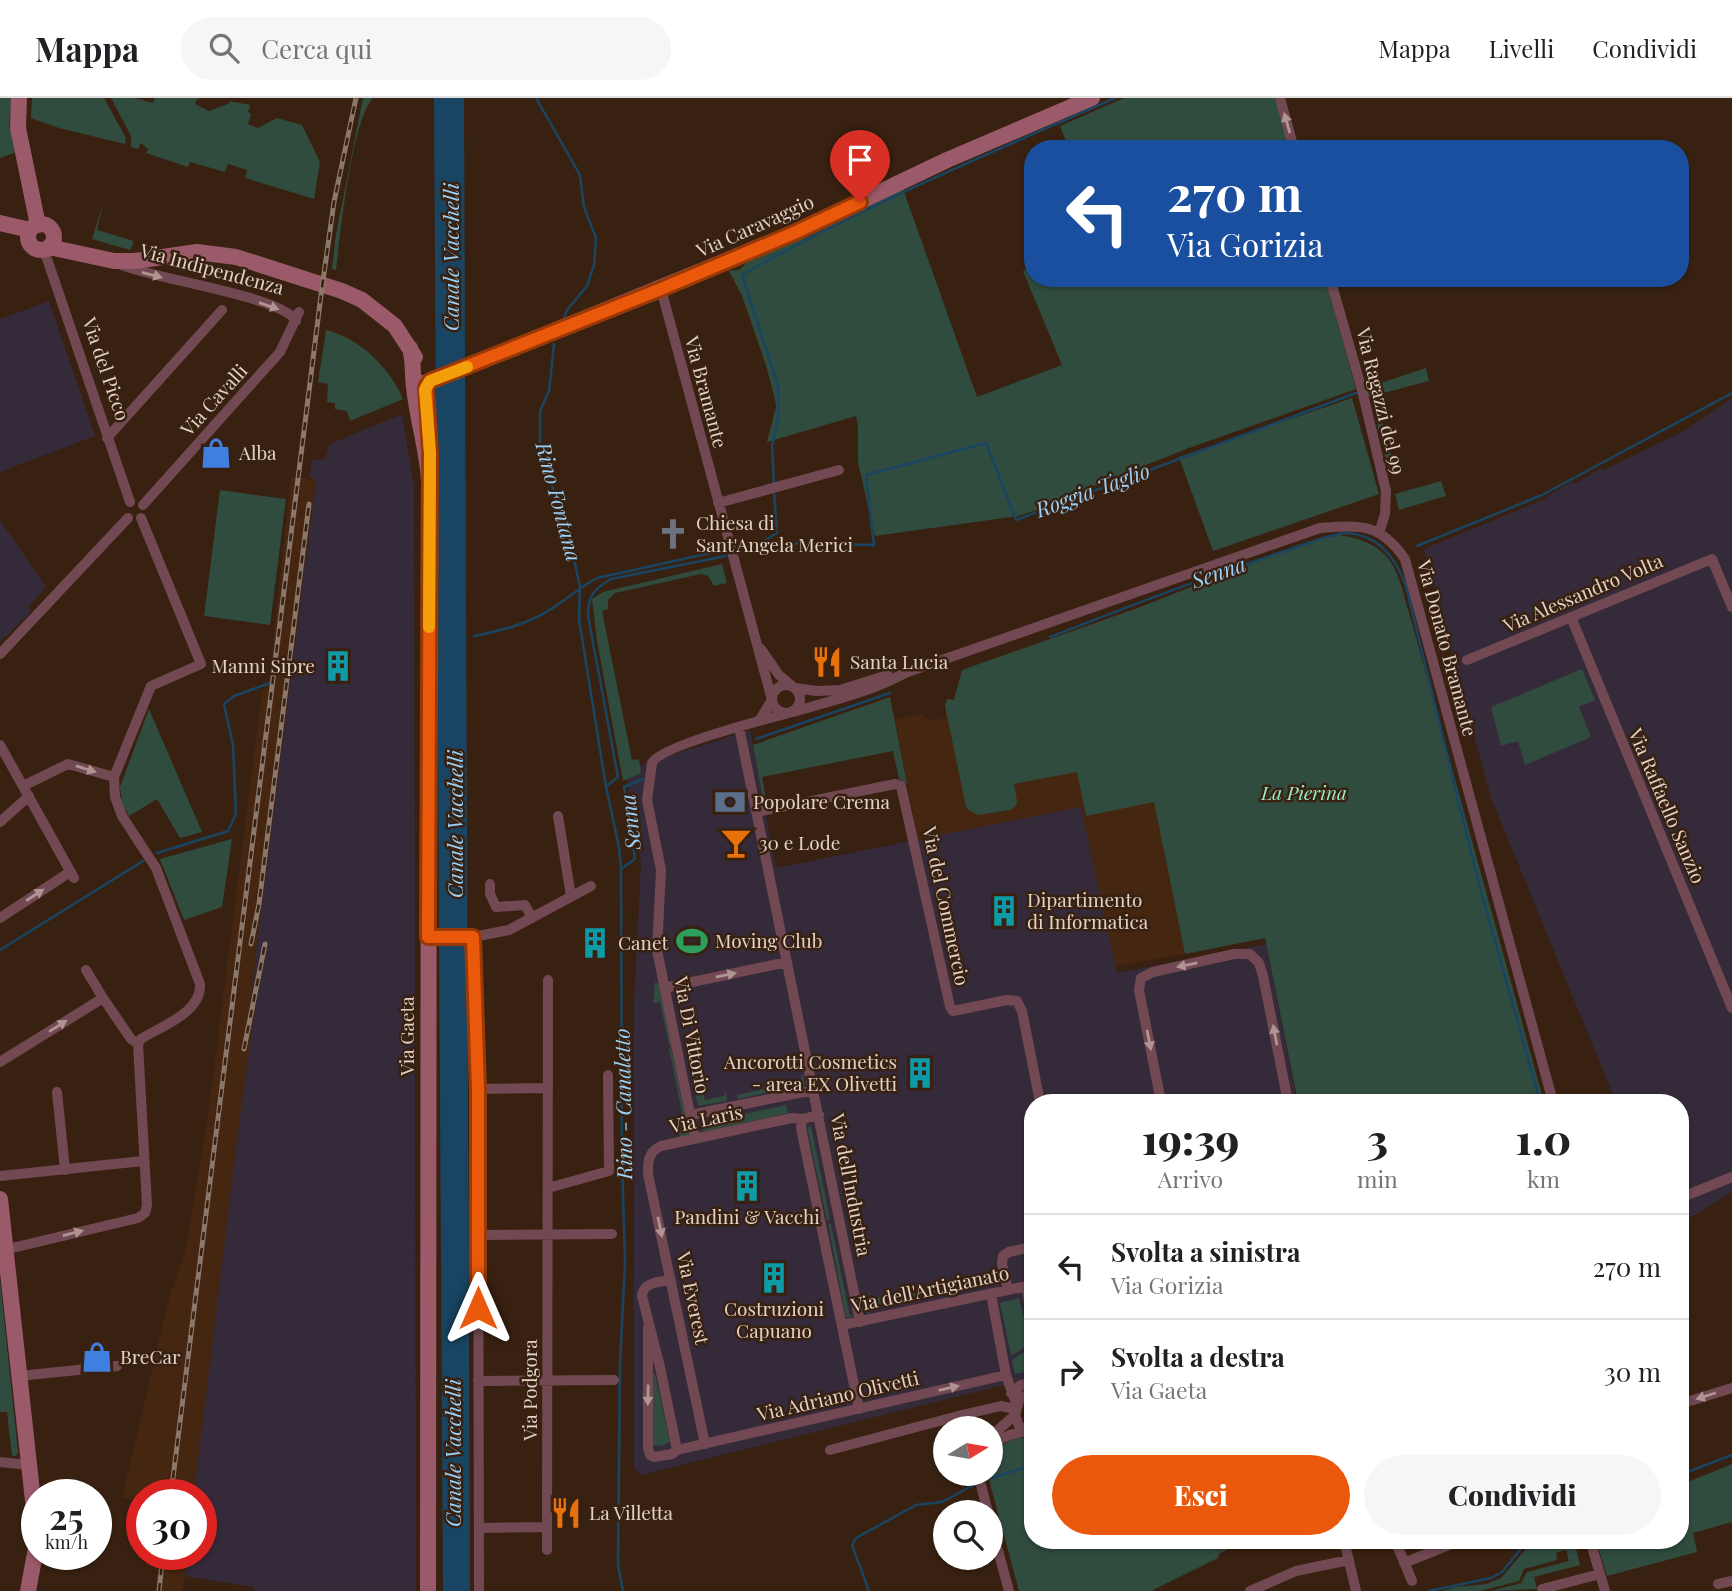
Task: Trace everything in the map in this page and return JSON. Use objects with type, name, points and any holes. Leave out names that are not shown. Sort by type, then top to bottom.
[{"type":"main road","points":[[0,231],[32,232],[46,225],[49,243],[36,249],[32,232],[19,128],[19,98]]},
{"type":"main road","name":"Via Caravaggio","points":[[423,382],[661,289],[794,233],[947,160],[1092,98]]},
{"type":"main road","points":[[0,223],[32,232]]},
{"type":"main road","name":"Via Indipendenza","points":[[49,243],[64,242],[121,262],[197,252],[236,257],[362,300],[386,316],[410,348]]},
{"type":"main road","name":"Via Gaeta","points":[[410,348],[423,382],[430,438],[434,937],[428,1591]]},
{"type":"main road","points":[[0,1199],[3,1250],[36,1539],[28,1591]]},
{"type":"main road","points":[[33,1571],[41,1591]]},
{"type":"street","points":[[1280,98],[1292,140]]},
{"type":"street","name":"Via del Picco","points":[[49,243],[107,438],[130,502]]},
{"type":"street","name":"Via Indipendenza","points":[[121,262],[140,272],[165,279],[192,282],[297,316]]},
{"type":"street","name":"Via Ragazzi del 99","points":[[1333,287],[1386,491],[1385,514],[1379,533]]},
{"type":"street","name":"Via Bramante","points":[[661,289],[772,700]]},
{"type":"street","points":[[107,438],[222,310]]},
{"type":"street","name":"Via Cavalli","points":[[143,505],[280,352],[297,316]]},
{"type":"street","points":[[718,503],[839,470]]},
{"type":"street","points":[[138,501],[143,505],[145,510],[141,518],[128,518],[125,509],[130,502],[138,501]]},
{"type":"street","points":[[0,654],[128,518]]},
{"type":"street","points":[[3,1250],[138,1218],[145,1213],[147,1205],[138,1044],[141,1039],[191,1008],[200,991],[198,978],[153,864],[122,816],[115,797],[114,777],[152,686],[201,664],[141,518]]},
{"type":"street","points":[[772,700],[776,709],[791,713],[853,694],[905,673],[1320,528],[1349,526],[1379,533]]},
{"type":"street","name":"Via Donato Bramante","points":[[1379,533],[1392,541],[1405,559],[1551,1094]]},
{"type":"street","name":"Via Alessandro Volta","points":[[1467,660],[1712,559],[1732,607]]},
{"type":"street","name":"Via Raffaello Sanzio","points":[[1571,617],[1732,1008]]},
{"type":"street","name":"Via Bramante","points":[[754,638],[779,675],[793,687]]},
{"type":"street","points":[[759,721],[778,687],[817,691],[840,690],[885,676],[905,673]]},
{"type":"street","points":[[791,713],[801,701],[793,687]]},
{"type":"street","name":"Via Di Vittorio","points":[[695,1139],[657,950],[661,870],[647,800],[652,763],[654,758],[666,752],[739,727],[791,713]]},
{"type":"street","name":"Via dell'Industria","points":[[739,727],[860,1322]]},
{"type":"street","points":[[0,745],[72,875],[0,918]]},
{"type":"street","points":[[0,822],[26,791],[68,764],[114,777]]},
{"type":"street","name":"Via del Commercio","points":[[757,812],[895,784],[901,786],[950,1007],[953,1011],[1007,1000],[1017,1002],[1022,1011],[1038,1094]]},
{"type":"street","points":[[558,816],[570,896]]},
{"type":"street","points":[[490,884],[490,894],[496,906],[524,905],[532,918]]},
{"type":"street","points":[[434,937],[470,937],[509,930],[591,887]]},
{"type":"street","points":[[470,937],[478,1089],[479,1591]]},
{"type":"street","points":[[1159,1094],[1139,990],[1141,978],[1153,972],[1234,954],[1250,954],[1259,963],[1264,976],[1286,1094]]},
{"type":"street","points":[[664,988],[787,962]]},
{"type":"street","points":[[86,970],[131,1039],[138,1044]]},
{"type":"street","name":"Via Podgora","points":[[547,1550],[548,980]]},
{"type":"street","points":[[0,1062],[103,998]]},
{"type":"street","points":[[548,1188],[609,1171],[608,1075]]},
{"type":"street","points":[[478,1089],[548,1088]]},
{"type":"street","name":"Via Laris","points":[[690,1115],[814,1090]]},
{"type":"street","points":[[57,1091],[65,1170]]},
{"type":"street","name":"Via Laris","points":[[648,1160],[654,1149],[792,1118],[819,1115]]},
{"type":"street","name":"Via dell'Industria","points":[[802,1119],[800,1124],[859,1409]]},
{"type":"street","name":"Via Everest","points":[[648,1160],[705,1444]]},
{"type":"street","points":[[0,1177],[143,1161]]},
{"type":"street","points":[[1689,1194],[1732,1177]]},
{"type":"street","points":[[478,1235],[612,1234]]},
{"type":"street","points":[[1008,1290],[1002,1264],[1003,1256],[1024,1249]]},
{"type":"street","points":[[671,1280],[642,1289],[654,1368],[677,1450]]},
{"type":"street","name":"Via dell'Artigianato","points":[[842,1325],[1024,1287]]},
{"type":"street","points":[[991,1294],[1006,1375],[1019,1426],[1024,1429]]},
{"type":"street","points":[[19,1376],[117,1366]]},
{"type":"street","name":"Via Adriano Olivetti","points":[[654,1368],[650,1455],[654,1457],[1006,1375]]},
{"type":"street","points":[[478,1381],[614,1380]]},
{"type":"street","points":[[1014,1405],[1020,1384],[1024,1383]]},
{"type":"street","points":[[1689,1401],[1732,1388]]},
{"type":"street","points":[[1003,1420],[1024,1395]]},
{"type":"street","points":[[830,1450],[954,1417],[1014,1405]]},
{"type":"street","points":[[1003,1438],[1024,1434]]},
{"type":"street","points":[[0,1462],[29,1465]]},
{"type":"street","points":[[981,1486],[985,1500]]},
{"type":"street","points":[[479,1528],[547,1527]]},
{"type":"street","points":[[1346,1549],[1356,1591]]},
{"type":"street","points":[[1399,1549],[1412,1580]]},
{"type":"street","points":[[1404,1563],[1439,1549]]},
{"type":"street","points":[[1593,1549],[1605,1591]]},
{"type":"street","points":[[1250,1591],[1296,1571],[1349,1560]]},
{"type":"street","points":[[1003,1569],[1009,1591]]},
{"type":"street","points":[[1542,1589],[1600,1574]]},
{"type":"street","points":[[1718,1584],[1732,1581]]},
{"type":"shaded area","points":[[49,301],[95,436],[0,472],[0,319]]},
{"type":"shaded area","points":[[1732,398],[1732,1192],[1689,1218],[1689,1094],[1613,1094],[1491,798],[1424,549],[1542,500],[1572,481],[1574,484],[1602,468],[1604,470],[1684,431]]},
{"type":"shaded area","points":[[402,414],[414,485],[416,1591],[255,1591],[253,1587],[185,1576],[186,1570],[217,1570],[217,1479],[196,1479],[257,995],[252,993],[257,943],[316,480],[309,477],[312,460],[325,459],[330,444]]},
{"type":"shaded area","points":[[291,476],[316,480],[257,943],[252,992],[257,994],[197,1479],[126,1479],[169,1298],[186,1248],[210,1099],[262,691],[268,688]]},
{"type":"shaded area","points":[[0,520],[46,587],[28,607],[31,612],[0,642]]},
{"type":"shaded area","points":[[1116,615],[1185,954],[1083,972],[920,852],[895,719],[922,714],[929,721],[946,718],[947,699],[954,700],[962,670]]},
{"type":"shaded area","points":[[750,730],[776,868],[1081,807],[1117,973],[1266,944],[1295,1094],[1024,1094],[1024,1380],[641,1475],[634,1468],[634,1002],[641,863],[625,770]]},
{"type":"shaded area","points":[[126,1481],[126,1498],[122,1498]]},
{"type":"shaded area","points":[[152,1570],[185,1570],[183,1591],[156,1591],[158,1571]]},
{"type":"green space","points":[[0,98],[13,98],[9,129],[13,129],[14,153],[0,158]]},
{"type":"green space","points":[[32,98],[104,98],[126,138],[125,144],[59,128],[31,118]]},
{"type":"green space","points":[[111,98],[135,98],[153,103],[155,98],[204,98],[197,99],[195,104],[209,111],[230,103],[229,101],[250,105],[248,124],[258,128],[277,118],[302,125],[320,162],[314,199],[245,178],[247,170],[228,164],[225,172],[190,162],[188,167],[146,153],[148,149],[141,143],[138,149],[131,147],[131,136]]},
{"type":"green space","points":[[363,98],[373,98],[359,129],[353,153],[336,270],[332,269],[336,234]]},
{"type":"green space","points":[[1124,98],[1275,98],[1287,140],[1065,140],[1060,126]]},
{"type":"green space","points":[[903,189],[977,397],[1062,365],[1030,287],[1328,287],[1356,389],[1189,448],[1100,483],[1062,502],[1018,516],[875,536],[858,463],[856,416],[767,442],[776,407],[775,399],[742,296],[729,271],[739,270],[748,261],[810,236]]},
{"type":"green space","points":[[103,203],[97,230],[134,241],[130,250],[92,239]]},
{"type":"green space","points":[[326,330],[362,347],[390,376],[403,399],[350,421],[347,411],[335,409],[335,403],[327,402],[328,384],[318,382]]},
{"type":"green space","points":[[1426,368],[1429,381],[1368,397],[1366,388]]},
{"type":"green space","points":[[1352,398],[1379,494],[1213,551],[1179,457]]},
{"type":"green space","points":[[1380,414],[1396,473],[1390,475],[1375,416]]},
{"type":"green space","points":[[1441,481],[1446,496],[1399,510],[1395,494]]},
{"type":"green space","points":[[220,490],[286,499],[270,625],[204,616]]},
{"type":"green space","name":"La Pierina","points":[[1339,535],[1358,539],[1384,554],[1398,576],[1542,1094],[1296,1094],[1265,938],[1185,954],[1154,802],[1086,816],[1077,772],[1014,784],[1017,801],[1016,806],[1010,810],[978,815],[967,809],[945,706],[947,699],[954,700],[962,670],[1135,609],[1298,545]]},
{"type":"green space","points":[[722,564],[727,583],[714,586],[708,576],[701,574],[615,593],[608,600],[608,609],[602,611],[632,760],[639,759],[641,773],[623,781],[597,641],[592,599],[603,592]]},
{"type":"green space","points":[[1582,669],[1595,700],[1579,707],[1591,737],[1525,765],[1518,741],[1501,746],[1491,707]]},
{"type":"green space","points":[[890,697],[907,784],[899,779],[893,751],[762,777],[767,805],[764,805],[753,745]]},
{"type":"green space","points":[[149,709],[202,832],[180,838],[157,799],[129,816],[122,804],[120,787]]},
{"type":"green space","points":[[232,839],[222,907],[184,920],[160,859]]},
{"type":"green space","points":[[655,982],[659,984],[671,1044],[669,1045],[660,1002],[653,1003]]},
{"type":"green space","points":[[671,1047],[689,1136],[680,1138],[676,1120],[683,1118],[669,1048]]},
{"type":"green space","points":[[694,1050],[705,1100],[724,1096],[726,1092],[727,1101],[698,1106],[686,1052]]},
{"type":"green space","points":[[801,1075],[805,1085],[738,1099],[737,1095],[801,1081]]},
{"type":"green space","points":[[786,1105],[788,1113],[702,1132],[704,1123]]},
{"type":"green space","points":[[811,1126],[830,1219],[827,1221],[807,1127]]},
{"type":"green space","points":[[828,1223],[831,1224],[852,1317],[846,1318]]},
{"type":"green space","points":[[975,1278],[977,1285],[869,1307],[870,1314],[867,1313],[864,1301]]},
{"type":"green space","points":[[0,1280],[18,1452],[16,1456],[12,1456],[7,1412],[0,1412]]},
{"type":"green space","points":[[1019,1298],[1024,1319],[1024,1348],[1011,1356],[1000,1303]]},
{"type":"green space","points":[[1024,1352],[1024,1372],[1015,1374],[1012,1360]]},
{"type":"green space","points":[[655,1373],[670,1442],[661,1446],[653,1445]]},
{"type":"green space","points":[[1015,1438],[1024,1438],[1024,1549],[1228,1549],[1219,1554],[1218,1558],[1151,1591],[1019,1591],[1003,1532],[1003,1500],[994,1500],[991,1486],[1003,1486],[1003,1445]]},
{"type":"green space","points":[[1732,1464],[1732,1522],[1693,1533],[1697,1552],[1607,1576],[1599,1549],[1689,1549],[1689,1481]]},
{"type":"green space","points":[[1576,1549],[1580,1565],[1534,1577],[1537,1589],[1491,1591],[1521,1583],[1527,1572],[1569,1561],[1566,1550],[1556,1553],[1557,1560],[1524,1569],[1519,1581],[1480,1591],[1442,1591],[1486,1584],[1501,1578],[1525,1550]]},
{"type":"water","name":"Canale Vacchelli","points":[[434,98],[464,98],[470,1591],[443,1591]]},
{"type":"waterway","name":"Rino Fontana","points":[[536,98],[580,175],[584,207],[596,238],[594,265],[587,286],[567,310],[564,318]]},
{"type":"waterway","points":[[774,485],[772,446],[778,419],[778,386],[742,275],[879,204],[1115,98]]},
{"type":"waterway","name":"Rino - Canaletto","points":[[554,344],[549,391],[540,411],[540,448],[570,541],[580,587],[579,619],[621,869],[625,1262],[620,1363],[618,1565],[623,1591]]},
{"type":"waterway","name":"Roggia Taglio","points":[[746,552],[760,550],[768,543],[874,545],[866,475],[986,443],[1016,520],[1356,393]]},
{"type":"waterway","name":"Senna","points":[[1417,546],[1542,495],[1732,393]]},
{"type":"waterway","points":[[744,546],[759,544],[777,533],[774,492]]},
{"type":"waterway","points":[[1050,637],[1200,580],[1335,535],[1358,535],[1368,538],[1385,550],[1397,566],[1406,586],[1476,873],[1538,1094]]},
{"type":"waterway","points":[[474,636],[533,619],[597,578],[724,550]]},
{"type":"waterway","name":"Roggia Taglio","points":[[606,787],[618,777],[588,616],[591,598],[600,586],[611,579],[726,556]]},
{"type":"waterway","points":[[157,853],[228,831],[236,814],[233,745],[224,704],[234,696],[270,683]]},
{"type":"waterway","name":"Senna","points":[[756,739],[890,693]]},
{"type":"waterway","name":"Senna","points":[[621,869],[635,859],[624,787],[643,779]]},
{"type":"waterway","points":[[0,950],[143,861]]},
{"type":"waterway","points":[[1689,1472],[1732,1455]]},
{"type":"waterway","points":[[1003,1474],[1024,1468]]},
{"type":"waterway","points":[[869,1591],[852,1545],[856,1538],[916,1505],[942,1502],[972,1486]]},
{"type":"waterway","points":[[1429,1591],[1491,1578],[1502,1572],[1521,1549]]},
{"type":"railway","points":[[173,1479],[321,295],[334,202],[356,98]]},
{"type":"railway","points":[[251,944],[259,904],[309,504]]},
{"type":"railway","points":[[244,1049],[265,944]]},
{"type":"railway","points":[[159,1591],[161,1570]]},
{"type":"slow traffic","points":[[429,627],[430,453],[425,390],[430,381],[467,367]]},
{"type":"place","name":"Alba","points":[[216,453]]},
{"type":"place","name":"Chiesa di Sant'Angela Merici","points":[[673,534]]},
{"type":"place","name":"Santa Lucia","points":[[827,662]]},
{"type":"place","name":"Manni Sipre","points":[[338,666]]},
{"type":"place","name":"Popolare Crema","points":[[730,802]]},
{"type":"place","name":"30 e Lode","points":[[736,843]]},
{"type":"place","name":"Dipartimento di Informatica","points":[[1004,911]]},
{"type":"place","name":"Moving Club","points":[[692,941]]},
{"type":"place","name":"Canet","points":[[595,943]]},
{"type":"place","name":"Ancorotti Cosmetics - area EX Olivetti","points":[[920,1073]]},
{"type":"place","name":"Pandini & Vacchi","points":[[747,1186]]},
{"type":"place","name":"Costruzioni Capuano","points":[[774,1278]]},
{"type":"place","name":"BreCar","points":[[97,1357]]},
{"type":"place","name":"La Villetta","points":[[566,1513]]},
{"type":"route","points":[[478,1308],[478,1089],[473,937],[428,937],[430,453],[425,393],[427,384],[661,289],[860,202]]}]
